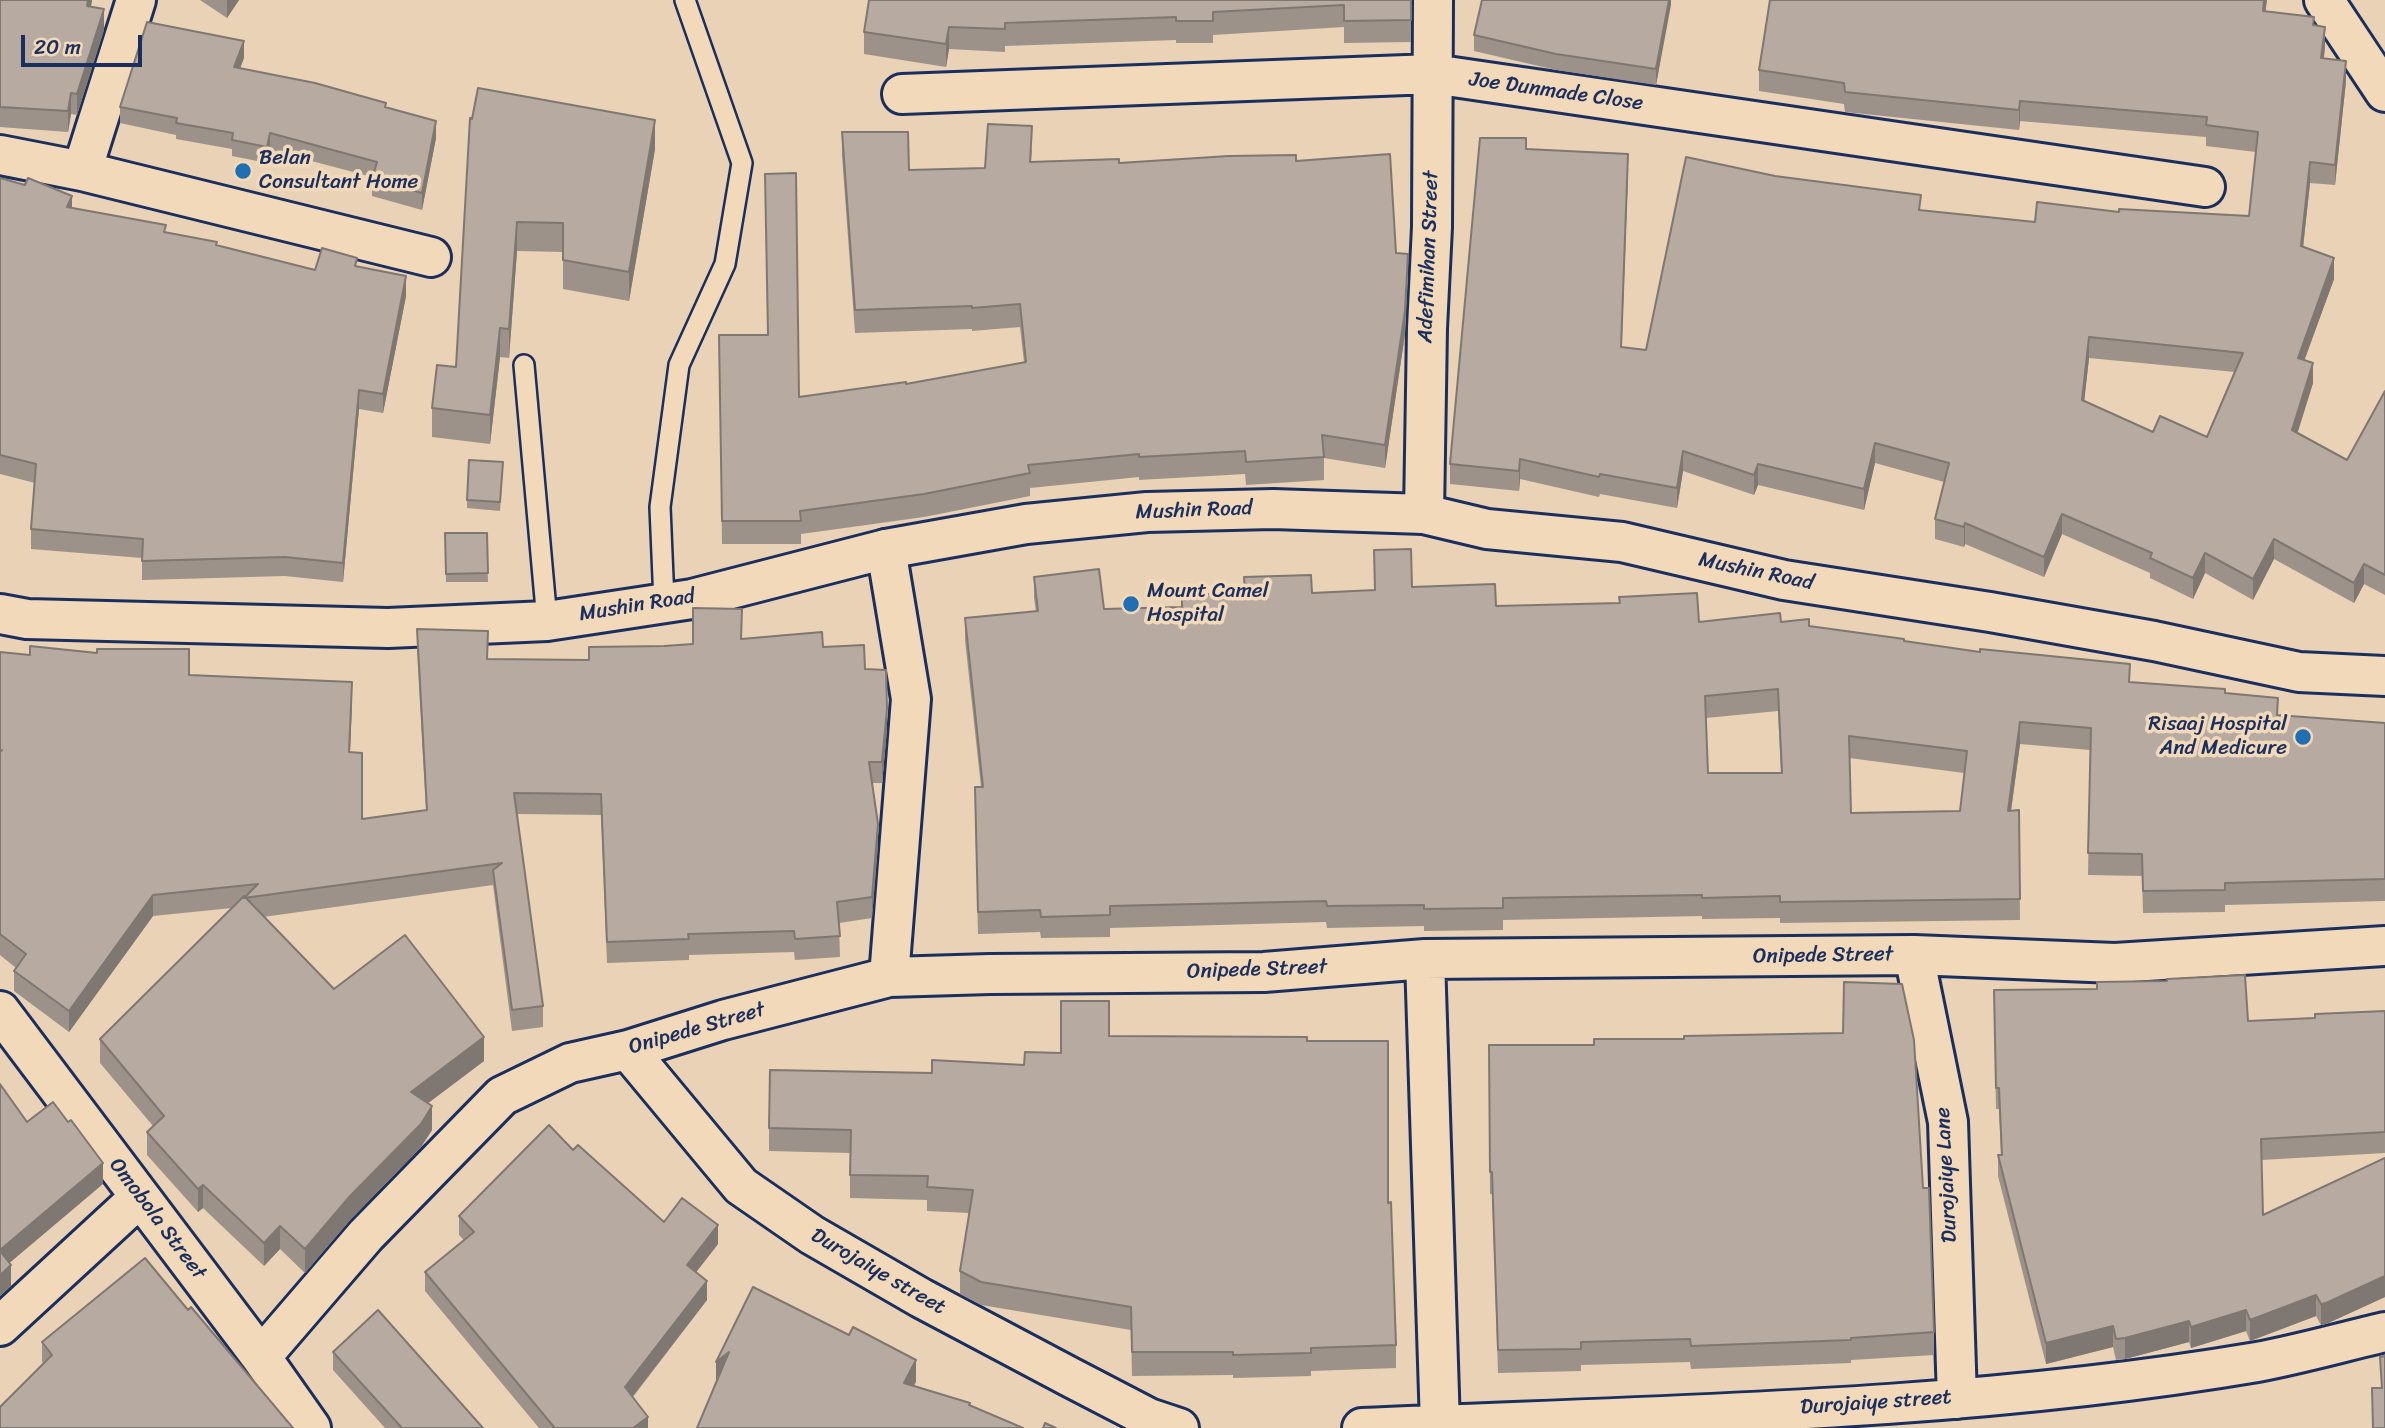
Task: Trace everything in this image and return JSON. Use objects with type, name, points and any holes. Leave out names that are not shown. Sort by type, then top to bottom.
[{"type":"street","points":[[82,171],[136,0]]},
{"type":"street","name":"Adefimihan Street","points":[[1424,514],[1427,328],[1432,227],[1433,0]]},
{"type":"street","points":[[2324,0],[2385,92]]},
{"type":"street","name":"Joe Dunmade Close","points":[[902,93],[1433,74],[2205,187]]},
{"type":"street","points":[[0,155],[82,171],[431,257]]},
{"type":"street","name":"Mushin Road","points":[[0,614],[27,618],[388,628],[547,621],[692,599],[887,549],[1026,524],[1147,512],[1273,509],[1424,514],[1488,528],[1622,542],[1784,580],[2154,641],[2298,672],[2385,676]]},
{"type":"street","points":[[887,549],[911,699],[889,978]]},
{"type":"street","name":"Onipede Street","points":[[261,1357],[366,1235],[502,1096],[570,1063],[628,1050],[723,1020],[889,978],[990,974],[1264,972],[1425,959],[1914,955],[2115,962],[2385,946]]},
{"type":"street","name":"Durojaiye Lane","points":[[1914,955],[1948,1122],[1957,1399]]},
{"type":"street","points":[[1425,959],[1440,1425]]},
{"type":"street","name":"Omobola Street","points":[[0,1012],[261,1357],[311,1428]]},
{"type":"street","name":"Durojaiye street","points":[[628,1050],[741,1186],[812,1235],[921,1298],[1070,1377],[1149,1418],[1179,1428]]},
{"type":"street","points":[[0,1326],[140,1197]]},
{"type":"street","name":"Durojaiye street","points":[[1362,1428],[1597,1420],[1957,1399],[2108,1383],[2258,1362],[2385,1332]]},
{"type":"lane","points":[[664,602],[660,507],[680,365],[725,264],[742,163],[685,0]]},
{"type":"lane","points":[[524,365],[547,621]]},
{"type":"building","points":[[0,0],[88,0],[87,6],[104,9],[77,94],[71,93],[68,111],[0,107]]},
{"type":"building","points":[[869,0],[1411,0],[1411,20],[1344,21],[1344,5],[1213,12],[1213,21],[1176,21],[1176,17],[1005,23],[1005,29],[949,27],[946,44],[864,32]]},
{"type":"building","points":[[1482,0],[1669,0],[1656,69],[1556,54],[1474,35]]},
{"type":"building","points":[[1770,0],[2264,0],[2263,11],[2314,17],[2313,25],[2325,27],[2321,58],[2346,61],[2335,165],[2310,162],[2301,246],[2334,258],[2298,358],[2313,363],[2292,430],[2347,460],[2385,391],[2385,575],[2364,564],[2354,583],[2274,539],[2253,579],[2205,553],[2193,578],[2150,558],[2152,553],[2062,514],[2044,557],[1965,523],[1964,527],[1935,519],[1949,463],[1875,443],[1864,489],[1758,464],[1754,475],[1683,451],[1677,488],[1600,474],[1599,477],[1520,459],[1519,471],[1450,464],[1480,138],[1526,138],[1526,149],[1628,154],[1621,347],[1646,350],[1686,157],[1775,176],[1921,195],[1919,210],[2035,222],[2037,202],[2119,212],[2119,209],[2249,216],[2258,132],[2206,125],[2207,117],[2020,101],[2019,110],[1845,92],[1844,83],[1759,70]],"holes":[[[2089,337],[2243,353],[2207,437],[2160,416],[2153,432],[2082,400]]]},
{"type":"building","points":[[147,22],[244,41],[234,67],[315,83],[386,103],[385,107],[436,121],[422,193],[372,179],[377,162],[270,133],[267,147],[232,140],[233,133],[176,123],[177,118],[120,107]]},
{"type":"building","points":[[478,88],[655,120],[629,272],[563,260],[563,223],[517,222],[509,329],[500,328],[490,415],[432,408],[437,365],[456,367],[470,118],[472,119]]},
{"type":"building","points":[[988,124],[1032,126],[1030,162],[1119,159],[1119,163],[1296,155],[1296,161],[1390,154],[1396,253],[1408,254],[1405,311],[1385,445],[1322,435],[1324,457],[1246,462],[1245,451],[1139,457],[1139,454],[1028,465],[1030,473],[924,494],[800,511],[801,521],[722,521],[719,335],[768,335],[765,174],[796,173],[799,397],[906,384],[1026,362],[1020,304],[972,308],[855,310],[842,132],[908,132],[909,170],[985,168]]},
{"type":"building","points":[[0,178],[25,185],[28,178],[72,196],[67,207],[166,225],[164,232],[217,242],[216,245],[315,270],[322,248],[357,258],[355,266],[406,276],[383,394],[359,390],[343,563],[285,557],[142,561],[143,539],[31,529],[36,464],[0,455]]},
{"type":"building","points":[[469,460],[503,462],[500,502],[467,500]]},
{"type":"building","points":[[445,533],[487,533],[488,573],[446,574]]},
{"type":"building","points":[[1411,549],[1412,587],[1495,584],[1496,606],[1620,603],[1619,597],[1697,593],[1699,622],[1780,613],[1781,622],[1809,619],[1809,626],[1904,641],[1980,652],[1980,649],[2130,664],[2129,682],[2225,689],[2225,693],[2278,698],[2277,715],[2385,723],[2385,879],[2225,883],[2225,890],[2143,891],[2142,854],[2088,853],[2091,728],[2020,722],[2008,811],[2019,810],[2020,899],[1780,902],[1780,896],[1702,898],[1702,895],[1503,898],[1503,908],[1424,909],[1424,905],[1327,906],[1326,901],[1110,906],[1110,915],[1041,917],[1040,910],[978,912],[975,787],[983,787],[965,618],[1038,611],[1034,577],[1099,569],[1104,609],[1182,607],[1182,595],[1245,593],[1244,577],[1311,575],[1312,593],[1375,590],[1374,550]],"holes":[[[1778,689],[1782,773],[1708,773],[1705,696]],[[1849,736],[1967,751],[1960,811],[1851,813]]]},
{"type":"building","points":[[693,608],[742,609],[741,639],[822,632],[823,647],[864,645],[865,669],[886,670],[887,709],[882,762],[869,762],[878,824],[872,897],[837,902],[840,936],[795,939],[794,931],[688,934],[689,939],[607,942],[601,794],[514,793],[543,1006],[512,1010],[493,870],[502,863],[244,898],[258,884],[153,895],[69,1011],[14,971],[26,954],[0,934],[0,652],[30,655],[30,646],[97,653],[97,649],[189,649],[189,675],[352,682],[349,752],[362,753],[362,819],[427,810],[417,629],[488,631],[487,659],[589,660],[589,647],[693,644]]},
{"type":"building","points":[[244,896],[334,989],[405,935],[484,1037],[411,1092],[432,1106],[421,1124],[350,1196],[305,1249],[280,1226],[264,1243],[203,1185],[198,1189],[147,1132],[164,1116],[100,1039]]},
{"type":"building","points":[[2245,975],[2248,1021],[2315,1018],[2315,1014],[2385,1011],[2385,1132],[2261,1139],[2263,1215],[2385,1158],[2385,1276],[2326,1303],[2321,1304],[2316,1295],[2250,1320],[2246,1310],[2191,1327],[2189,1321],[2125,1338],[2116,1339],[2113,1326],[2046,1343],[1998,1155],[2002,1155],[1999,1088],[1996,1088],[1994,990],[2097,989],[2097,982],[2167,981]]},
{"type":"building","points":[[1844,982],[1902,984],[1914,1040],[1923,1188],[1929,1188],[1934,1332],[1851,1340],[1691,1346],[1690,1339],[1581,1342],[1581,1349],[1498,1350],[1490,1172],[1489,1045],[1594,1045],[1594,1039],[1684,1039],[1684,1036],[1843,1033]]},
{"type":"building","points":[[1061,1001],[1109,1001],[1109,1036],[1307,1037],[1307,1041],[1388,1041],[1388,1203],[1391,1202],[1396,1345],[1311,1348],[1311,1353],[1233,1355],[1233,1352],[1132,1352],[1131,1307],[981,1282],[960,1271],[973,1190],[927,1187],[928,1176],[850,1175],[851,1130],[769,1128],[770,1070],[932,1073],[932,1060],[1024,1065],[1025,1052],[1061,1053]]},
{"type":"building","points":[[0,1084],[27,1122],[53,1102],[68,1122],[71,1120],[103,1163],[0,1250]]},
{"type":"building","points":[[549,1125],[573,1150],[578,1145],[664,1222],[682,1198],[718,1225],[687,1265],[707,1281],[625,1387],[648,1417],[633,1428],[553,1428],[425,1272],[474,1232],[459,1216]]},
{"type":"building","points":[[0,1251],[11,1265],[0,1275]]},
{"type":"building","points":[[145,1258],[188,1310],[191,1307],[293,1428],[0,1428],[0,1407],[52,1355],[42,1342]]},
{"type":"building","points":[[753,1287],[849,1335],[853,1327],[916,1360],[904,1383],[970,1403],[969,1405],[1023,1428],[697,1428],[729,1352],[716,1362]]},
{"type":"building","points":[[378,1310],[483,1428],[402,1428],[333,1352]]},
{"type":"building","points":[[2385,1356],[2385,1428],[2373,1428],[2372,1388],[2382,1388],[2380,1357]]},
{"type":"building","points":[[1045,1423],[1056,1428],[1043,1428]]},
{"type":"place","name":"Belan Consultant Home","points":[[243,171]]},
{"type":"place","name":"Mount Camel Hospital","points":[[1131,604]]},
{"type":"place","name":"Risaaj Hospital And Medicure","points":[[2303,737]]}]
